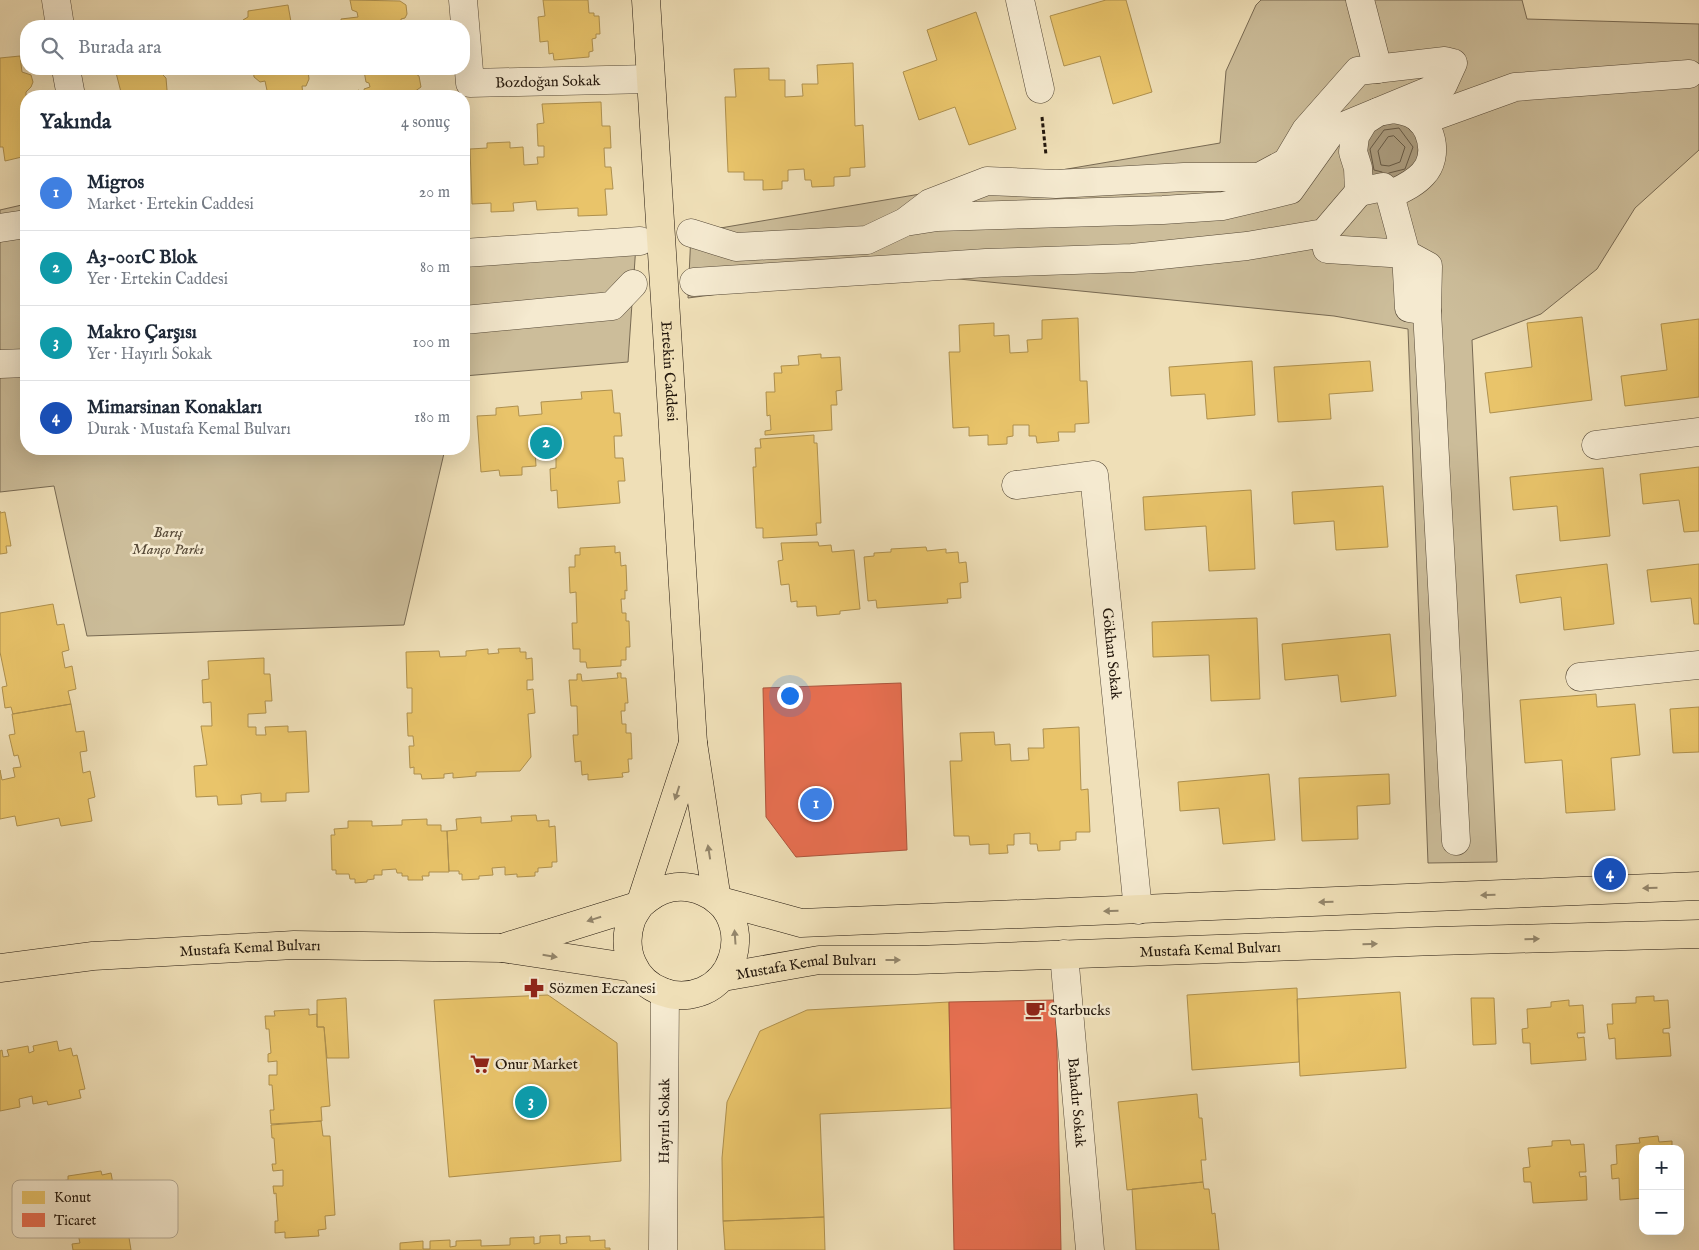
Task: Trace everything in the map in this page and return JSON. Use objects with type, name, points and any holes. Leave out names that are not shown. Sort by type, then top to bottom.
[{"type":"main road","name":"Ertekin Caddesi","points":[[646,0],[693,743],[717,900]]},
{"type":"main road","points":[[693,743],[640,905],[631,919],[627,936],[628,952],[634,968],[652,988],[664,993],[680,996],[696,994],[710,988],[723,977],[731,962],[736,946],[734,929],[728,912],[717,900]]},
{"type":"main road","points":[[502,948],[640,905],[653,894],[669,888],[686,887],[702,891],[717,900],[801,923],[910,917],[1138,910],[1699,886]]},
{"type":"main road","name":"Mustafa Kemal Bulvarı","points":[[723,977],[819,960],[916,960],[1699,934]]},
{"type":"main road","name":"Mustafa Kemal Bulvarı","points":[[0,968],[93,956],[294,946],[502,948]]},
{"type":"main road","points":[[502,948],[634,968]]},
{"type":"street","points":[[56,0],[59,20]]},
{"type":"street","name":"Bozdoğan Sokak","points":[[463,0],[465,20]]},
{"type":"street","points":[[1020,0],[1040,89]]},
{"type":"street","points":[[1360,0],[1390,68],[1378,112]]},
{"type":"street","points":[[691,233],[736,247],[867,240],[905,222],[930,202],[987,182],[1049,184],[1184,177],[1258,176],[1287,162],[1306,130],[1358,71],[1445,61],[1453,63],[1443,85],[1332,131],[1290,190],[1223,206],[1163,210],[936,217],[905,222]]},
{"type":"street","points":[[1422,121],[1515,87],[1689,74]]},
{"type":"street","points":[[67,75],[70,90]]},
{"type":"street","name":"Bozdoğan Sokak","points":[[469,75],[470,83],[650,79]]},
{"type":"street","points":[[1359,192],[1358,168],[1353,152],[1355,136],[1364,121],[1378,112],[1394,109],[1411,113],[1422,121],[1429,133],[1433,146],[1431,160],[1425,172],[1413,183],[1390,196]]},
{"type":"street","points":[[694,282],[986,263],[1132,258],[1247,246],[1324,233],[1359,192],[1383,187],[1390,196],[1406,254],[1409,308],[1427,312],[1456,842]]},
{"type":"street","points":[[0,228],[20,225]]},
{"type":"street","points":[[1324,233],[1328,249],[1406,254]]},
{"type":"street","points":[[470,253],[640,241]]},
{"type":"street","points":[[470,319],[612,306],[633,284]]},
{"type":"street","points":[[0,364],[20,363]]},
{"type":"street","points":[[1596,445],[1699,432]]},
{"type":"street","name":"Gökhan Sokak","points":[[1016,485],[1094,475],[1138,910]]},
{"type":"street","points":[[1580,677],[1699,664]]},
{"type":"street","name":"Bahadır Sokak","points":[[1064,954],[1090,1250]]},
{"type":"street","name":"Hayırlı Sokak","points":[[663,1250],[664,993]]},
{"type":"path","points":[[1040,89],[1049,184]]},
{"type":"green space","points":[[1261,0],[1522,0],[1527,19],[1699,24],[1699,150],[1635,208],[1597,269],[1541,314],[1472,340],[1497,862],[1428,863],[1408,329],[1334,316],[888,272],[688,298],[691,233],[1220,143],[1226,71],[1256,5]]},
{"type":"green space","name":"Barış Manço Parkı","points":[[20,205],[20,455],[444,455],[404,625],[87,636],[54,486],[0,492],[0,210]]},
{"type":"green space","points":[[637,230],[628,362],[470,375],[470,240]]},
{"type":"water","points":[[1404,115],[1426,144],[1414,179],[1364,181],[1358,147],[1377,119]]},
{"type":"building: Konut","points":[[350,0],[400,1],[406,5],[407,14],[401,20],[341,20],[358,17],[357,12],[352,10]]},
{"type":"building: Konut","points":[[543,0],[588,0],[589,13],[599,16],[600,34],[596,34],[596,38],[592,39],[593,51],[589,52],[589,57],[554,60],[553,53],[549,54],[548,41],[540,42],[538,17],[545,16]]},
{"type":"building: Konut","points":[[1106,0],[1126,0],[1152,92],[1113,104],[1100,56],[1064,66],[1050,16]]},
{"type":"building: Konut","points":[[288,5],[291,20],[243,20],[248,17],[248,11]]},
{"type":"building: Konut","points":[[976,12],[1016,129],[969,145],[955,107],[919,120],[903,72],[937,60],[927,30]]},
{"type":"building: Konut","points":[[20,56],[20,75],[31,75],[33,82],[28,90],[20,90],[20,157],[5,161],[3,147],[0,147],[0,58]]},
{"type":"building: Konut","points":[[853,63],[855,126],[863,125],[865,167],[850,168],[850,176],[834,177],[834,186],[812,187],[811,180],[805,180],[804,169],[788,170],[788,181],[782,181],[782,189],[763,190],[763,180],[744,180],[744,172],[728,172],[725,97],[736,97],[734,69],[769,68],[769,80],[785,80],[785,97],[803,96],[802,84],[818,84],[817,65]]},
{"type":"building: Konut","points":[[117,75],[163,75],[166,78],[167,90],[120,90]]},
{"type":"building: Konut","points":[[254,75],[309,75],[309,79],[306,86],[302,86],[302,90],[267,90],[265,81],[260,82]]},
{"type":"building: Konut","points":[[365,75],[417,75],[421,87],[417,90],[364,90],[370,87],[369,83],[366,82]]},
{"type":"building: Konut","points":[[601,102],[602,126],[610,126],[611,148],[604,148],[605,167],[611,167],[613,189],[605,189],[607,215],[578,216],[578,208],[537,210],[536,201],[513,203],[514,211],[491,212],[491,203],[472,204],[470,149],[487,148],[487,143],[510,142],[510,148],[523,147],[524,165],[538,164],[537,157],[544,157],[544,146],[538,146],[537,124],[544,123],[542,104]]},
{"type":"building: Konut","points":[[1582,317],[1592,400],[1490,413],[1485,373],[1532,367],[1527,323]]},
{"type":"building: Konut","points":[[1078,318],[1080,381],[1087,381],[1089,423],[1075,424],[1075,432],[1058,432],[1059,441],[1037,443],[1036,436],[1029,436],[1029,425],[1013,425],[1013,436],[1007,437],[1007,444],[988,445],[988,435],[969,436],[969,427],[953,428],[949,352],[960,352],[959,325],[994,323],[994,336],[1009,335],[1010,353],[1028,352],[1027,340],[1042,339],[1042,320]]},
{"type":"building: Konut","points":[[1699,319],[1699,397],[1625,406],[1621,376],[1667,370],[1661,324]]},
{"type":"building: Konut","points":[[821,354],[821,358],[840,357],[842,390],[836,391],[837,405],[831,405],[832,430],[765,435],[765,431],[771,430],[770,415],[767,416],[766,392],[775,392],[774,373],[782,373],[781,366],[799,365],[798,356]]},
{"type":"building: Konut","points":[[1252,361],[1255,415],[1207,419],[1205,394],[1171,396],[1169,367]]},
{"type":"building: Konut","points":[[1370,361],[1373,391],[1329,394],[1331,419],[1278,422],[1274,367]]},
{"type":"building: Konut","points":[[612,390],[614,413],[620,413],[622,436],[614,436],[615,458],[623,458],[625,481],[618,481],[620,503],[558,508],[557,490],[551,491],[550,469],[556,468],[556,458],[548,458],[547,449],[535,450],[536,466],[522,467],[522,475],[500,476],[499,470],[481,472],[477,416],[496,415],[496,408],[518,406],[519,416],[542,414],[541,402],[582,399],[581,392]]},
{"type":"building: Konut","points":[[814,435],[814,443],[817,443],[821,523],[816,523],[817,535],[763,538],[763,528],[756,528],[753,467],[756,467],[755,448],[761,448],[760,439]]},
{"type":"building: Konut","points":[[1699,467],[1699,531],[1684,532],[1679,500],[1643,504],[1640,474]]},
{"type":"building: Konut","points":[[1603,468],[1610,536],[1560,541],[1557,506],[1513,510],[1510,477]]},
{"type":"building: Konut","points":[[1383,486],[1388,547],[1336,550],[1334,521],[1294,524],[1292,492]]},
{"type":"building: Konut","points":[[1251,490],[1255,569],[1209,571],[1206,526],[1145,530],[1143,497]]},
{"type":"building: Konut","points":[[5,512],[11,546],[6,546],[7,553],[0,554],[0,513]]},
{"type":"building: Konut","points":[[818,542],[819,546],[831,545],[832,552],[854,550],[860,609],[840,611],[840,614],[817,616],[816,606],[797,607],[797,601],[791,602],[789,584],[781,585],[778,561],[783,560],[781,543]]},
{"type":"building: Konut","points":[[615,546],[615,553],[620,552],[621,566],[626,565],[627,591],[625,590],[625,599],[621,599],[622,613],[626,613],[626,621],[629,621],[630,647],[626,647],[626,660],[621,660],[621,666],[587,668],[586,662],[580,662],[580,649],[573,649],[572,623],[577,623],[576,592],[570,593],[569,567],[575,567],[575,555],[580,555],[580,548]]},
{"type":"building: Konut","points":[[926,547],[927,551],[946,549],[946,553],[958,552],[959,563],[966,562],[968,582],[960,583],[961,598],[947,599],[948,603],[877,608],[876,600],[868,601],[864,557],[874,556],[874,553],[891,552],[891,549]]},
{"type":"building: Konut","points":[[1607,564],[1614,624],[1564,630],[1561,597],[1520,603],[1516,575]]},
{"type":"building: Konut","points":[[1699,564],[1699,624],[1694,624],[1691,598],[1651,602],[1647,570]]},
{"type":"building: Konut","points":[[53,604],[57,625],[64,624],[69,650],[62,652],[65,668],[72,666],[76,689],[68,691],[71,704],[13,714],[11,707],[5,708],[2,687],[7,686],[0,652],[0,613]]},
{"type":"building: Konut","points":[[1257,618],[1260,699],[1211,701],[1209,655],[1153,657],[1152,622]]},
{"type":"building: Konut","points":[[1390,634],[1396,696],[1341,702],[1338,675],[1285,680],[1282,644]]},
{"type":"building: Konut","points":[[520,648],[520,652],[526,652],[526,659],[532,658],[533,680],[527,680],[527,690],[533,689],[535,713],[528,714],[531,757],[520,771],[476,772],[476,776],[453,778],[453,773],[444,774],[444,778],[422,779],[421,774],[414,774],[414,767],[410,768],[409,746],[414,746],[413,736],[408,736],[407,713],[412,713],[412,688],[407,688],[406,652],[439,651],[440,657],[466,656],[466,651],[488,649],[488,654],[499,653],[498,649]]},
{"type":"building: Konut","points":[[264,658],[264,674],[270,674],[272,701],[265,701],[266,713],[248,714],[248,727],[256,727],[256,735],[266,735],[265,727],[288,726],[288,732],[306,731],[309,792],[286,793],[286,801],[261,802],[261,793],[241,795],[242,804],[218,805],[217,796],[196,797],[194,766],[207,765],[201,726],[212,726],[211,702],[203,703],[202,680],[209,679],[208,661]]},
{"type":"building: Konut","points":[[617,673],[621,673],[621,678],[626,678],[628,703],[625,703],[625,711],[621,711],[622,724],[626,724],[626,733],[631,733],[632,759],[628,759],[629,772],[622,773],[623,777],[588,780],[588,774],[582,775],[581,761],[575,762],[573,735],[578,735],[577,706],[571,706],[569,680],[577,680],[577,674],[581,674],[582,681],[618,678]]},
{"type":"building: Konut","points":[[1596,694],[1597,707],[1635,704],[1640,755],[1611,758],[1615,810],[1566,813],[1562,760],[1525,763],[1520,700]]},
{"type":"building: Konut","points":[[71,704],[76,732],[84,731],[87,751],[80,752],[83,773],[90,771],[95,797],[88,799],[92,821],[61,826],[59,818],[17,826],[15,816],[0,819],[0,770],[2,780],[15,777],[13,768],[21,767],[18,755],[14,756],[9,735],[15,734],[12,714]]},
{"type":"building: Konut","points":[[1699,707],[1699,752],[1673,753],[1670,709]]},
{"type":"building: Konut","points":[[1079,727],[1081,790],[1088,789],[1090,832],[1076,832],[1076,840],[1060,841],[1060,850],[1038,851],[1037,844],[1030,844],[1030,833],[1014,834],[1014,845],[1007,845],[1008,853],[989,854],[989,844],[970,845],[969,836],[954,836],[950,761],[962,761],[960,733],[994,732],[995,745],[1010,744],[1011,761],[1029,760],[1028,748],[1044,748],[1043,729]]},
{"type":"building: Konut","points":[[1269,774],[1275,840],[1223,844],[1219,808],[1180,811],[1178,782]]},
{"type":"building: Konut","points":[[1389,774],[1390,804],[1357,806],[1358,839],[1302,841],[1299,778]]},
{"type":"building: Konut","points":[[536,815],[537,821],[549,820],[549,827],[555,826],[557,862],[552,862],[552,867],[538,868],[535,876],[517,877],[517,874],[505,875],[505,867],[492,868],[493,875],[479,876],[479,879],[462,880],[462,874],[459,874],[459,871],[449,871],[447,831],[457,830],[456,819],[481,817],[481,823],[512,821],[511,816]]},
{"type":"building: Konut","points":[[427,819],[427,825],[441,825],[441,831],[447,831],[449,872],[429,872],[429,876],[422,876],[423,880],[408,880],[408,876],[402,876],[402,873],[397,873],[396,869],[382,870],[382,875],[374,875],[374,879],[355,883],[355,879],[350,879],[349,874],[336,874],[336,870],[332,870],[331,835],[335,835],[334,829],[348,828],[348,821],[372,821],[372,826],[402,825],[402,820]]},
{"type":"building: Konut","points":[[1297,988],[1299,1062],[1192,1070],[1187,995]]},
{"type":"building: Konut","points":[[1400,992],[1406,1068],[1300,1076],[1297,999]]},
{"type":"building: Konut","points":[[548,995],[617,1043],[621,1161],[449,1177],[434,1000]]},
{"type":"building: Konut","points":[[1654,996],[1654,1001],[1668,1000],[1670,1028],[1663,1029],[1663,1033],[1669,1033],[1671,1056],[1616,1059],[1615,1038],[1609,1039],[1607,1024],[1613,1024],[1612,1004],[1636,1003],[1636,997]]},
{"type":"building: Konut","points":[[346,998],[349,1058],[327,1058],[324,1027],[317,1027],[317,1000]]},
{"type":"building: Konut","points":[[1471,998],[1494,998],[1496,1044],[1473,1045]]},
{"type":"building: Konut","points":[[1569,1000],[1569,1006],[1583,1005],[1585,1033],[1577,1033],[1578,1038],[1584,1037],[1586,1060],[1531,1064],[1530,1043],[1523,1043],[1522,1029],[1528,1028],[1527,1009],[1551,1007],[1551,1002]]},
{"type":"building: Konut","points":[[949,1002],[951,1108],[820,1114],[824,1217],[723,1221],[722,1158],[727,1102],[760,1031],[807,1010]]},
{"type":"building: Konut","points":[[309,1009],[309,1015],[317,1014],[317,1027],[324,1027],[330,1106],[321,1107],[322,1121],[271,1124],[270,1110],[274,1110],[272,1085],[269,1085],[269,1075],[277,1075],[277,1061],[268,1062],[268,1054],[271,1053],[269,1029],[266,1029],[265,1016],[275,1016],[274,1011]]},
{"type":"building: Konut","points":[[57,1041],[59,1051],[71,1048],[73,1056],[77,1055],[85,1089],[79,1090],[81,1098],[48,1105],[47,1101],[33,1104],[32,1096],[19,1099],[20,1107],[0,1111],[0,1051],[2,1050],[3,1057],[9,1056],[7,1050],[28,1046],[29,1053],[34,1051],[33,1046]]},
{"type":"building: Konut","points":[[1197,1094],[1199,1118],[1202,1118],[1206,1160],[1201,1160],[1203,1182],[1127,1190],[1118,1102]]},
{"type":"building: Konut","points":[[321,1121],[323,1136],[330,1136],[335,1215],[325,1216],[326,1229],[318,1230],[319,1236],[285,1238],[285,1232],[275,1233],[275,1221],[278,1221],[276,1193],[274,1194],[273,1186],[283,1186],[283,1170],[273,1171],[272,1164],[276,1164],[271,1125]]},
{"type":"building: Konut","points":[[1658,1136],[1659,1142],[1672,1141],[1672,1145],[1639,1145],[1639,1198],[1620,1200],[1619,1178],[1612,1179],[1611,1165],[1617,1164],[1616,1145],[1640,1143],[1639,1138]]},
{"type":"building: Konut","points":[[1570,1140],[1571,1145],[1584,1144],[1586,1172],[1579,1172],[1580,1177],[1586,1176],[1587,1200],[1533,1203],[1531,1182],[1524,1182],[1523,1168],[1530,1167],[1528,1148],[1552,1146],[1552,1141]]},
{"type":"building: Konut","points":[[101,1171],[102,1175],[111,1173],[112,1180],[68,1180],[68,1176]]},
{"type":"building: Konut","points":[[1203,1182],[1204,1189],[1209,1189],[1212,1214],[1215,1213],[1219,1250],[1136,1250],[1132,1189]]},
{"type":"building: Konut","points":[[824,1217],[825,1250],[725,1250],[723,1221]]},
{"type":"building: Konut","points":[[560,1235],[560,1244],[567,1243],[566,1237],[590,1236],[590,1241],[605,1240],[605,1248],[610,1248],[610,1250],[400,1250],[400,1243],[423,1241],[423,1249],[430,1249],[430,1241],[450,1240],[450,1247],[456,1246],[456,1241],[481,1240],[481,1246],[510,1245],[510,1238],[534,1237],[534,1244],[540,1243],[540,1236]]},
{"type":"building: Konut","points":[[79,1238],[129,1238],[131,1250],[73,1250],[72,1244],[80,1243]]},
{"type":"building: Ticaret","points":[[901,683],[907,850],[796,857],[766,817],[763,688]]},
{"type":"building: Ticaret","points":[[1056,1000],[1061,1250],[954,1250],[949,1002]]},
{"type":"place","name":"A3-001C Blok","points":[[546,443]]},
{"type":"place","name":"Migros","points":[[816,804]]},
{"type":"place","name":"Mimarsinan Konakları","points":[[1610,874]]},
{"type":"place","name":"Sözmen Eczanesi","points":[[534,988]]},
{"type":"place","name":"Starbucks","points":[[1035,1010]]},
{"type":"place","name":"Onur Market","points":[[480,1064]]},
{"type":"place","name":"Makro Çarşısı","points":[[531,1102]]}]
